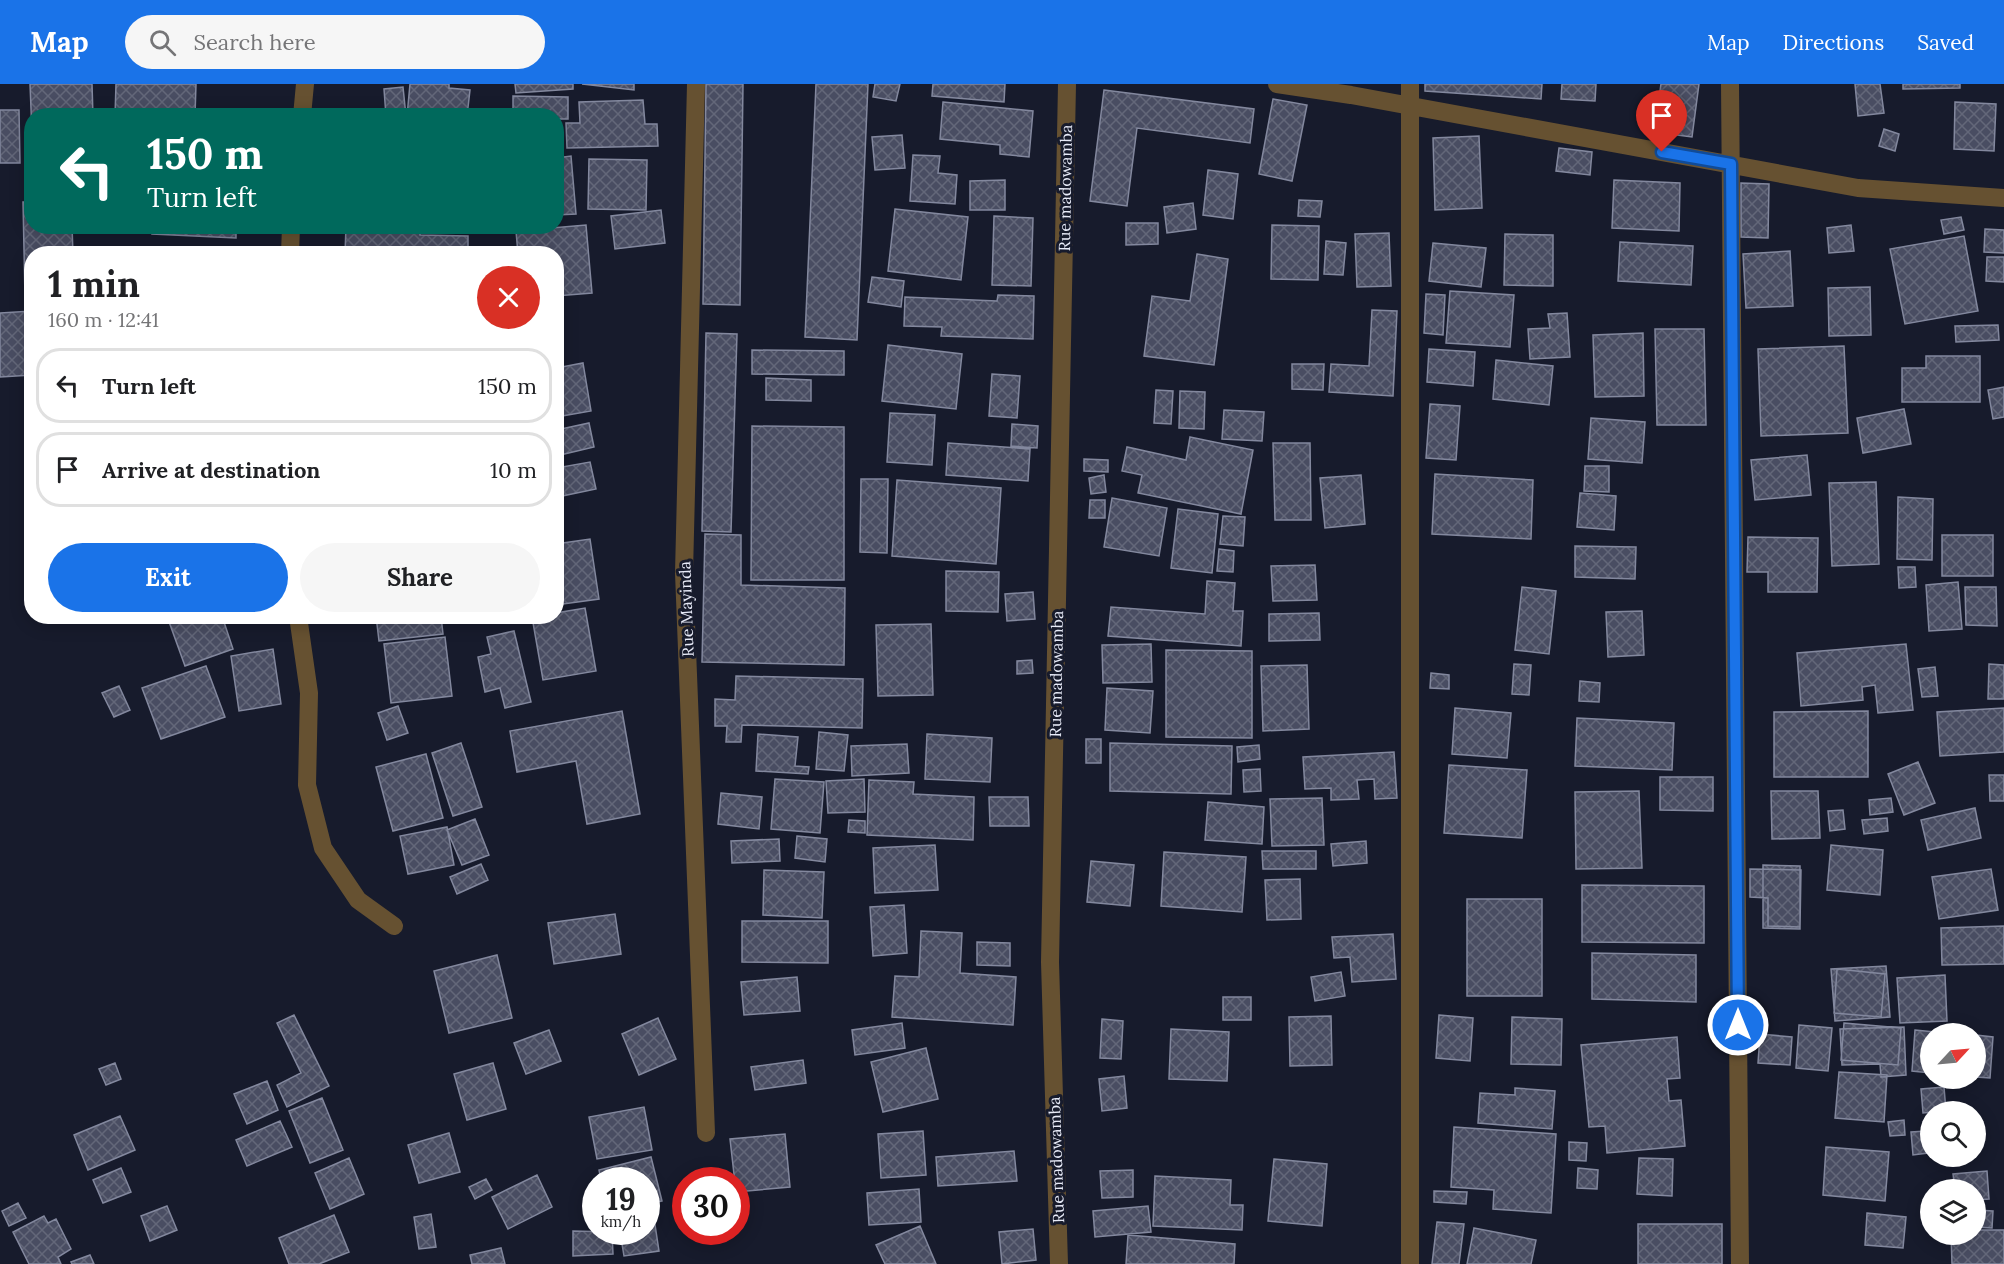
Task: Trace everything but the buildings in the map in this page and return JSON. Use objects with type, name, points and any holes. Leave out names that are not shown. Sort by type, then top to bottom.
[{"type":"street","points":[[303,108],[306,84]]},
{"type":"street","name":"Rue Mayinda","points":[[696,84],[684,573],[706,1133]]},
{"type":"street","name":"Rue madowamba","points":[[1059,1264],[1050,962],[1067,84]]},
{"type":"street","points":[[1277,84],[1858,188],[2004,198]]},
{"type":"street","points":[[1410,84],[1412,915],[1410,1264]]},
{"type":"street","points":[[1730,84],[1740,1264]]},
{"type":"street","points":[[299,624],[309,693],[307,785],[323,848],[358,900],[394,926]]},
{"type":"route","points":[[1662,152],[1731,164],[1738,1025]]}]
